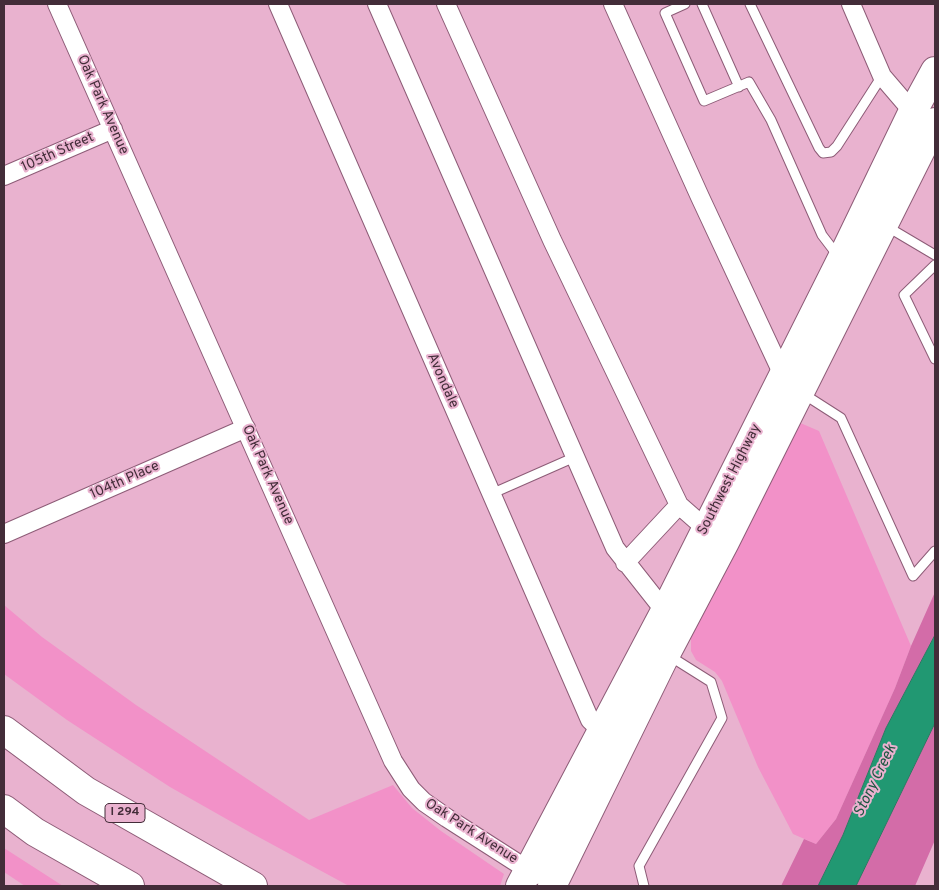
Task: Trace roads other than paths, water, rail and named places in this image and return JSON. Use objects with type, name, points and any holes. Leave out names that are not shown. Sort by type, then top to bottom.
[{"type":"main road","name":"Southwest Highway","points":[[551,886],[611,739],[792,383],[884,225],[928,125],[935,71]]},
{"type":"main road","name":"Southwest Highway","points":[[792,383],[841,260],[928,125]]},
{"type":"main road","name":"Southwest Highway","points":[[524,878],[666,654],[672,620]]},
{"type":"main road","name":"I 294","points":[[4,730],[86,791],[254,886]]},
{"type":"main road","points":[[4,809],[35,832],[130,886]]},
{"type":"street","name":"Oak Park Avenue","points":[[57,4],[392,761],[411,789],[424,802],[524,878],[551,886]]},
{"type":"street","name":"Avondale","points":[[278,4],[590,720],[611,739]]},
{"type":"street","points":[[377,4],[615,548],[672,620]]},
{"type":"street","points":[[446,4],[557,249],[679,505],[715,536]]},
{"type":"street","points":[[613,4],[700,197],[792,383]]},
{"type":"street","points":[[851,4],[882,76],[928,125]]},
{"type":"street","name":"105th Street","points":[[4,176],[113,129]]},
{"type":"street","name":"104th Place","points":[[4,534],[246,428]]},
{"type":"street","points":[[625,563],[679,505]]},
{"type":"lane","points":[[685,4],[665,13],[704,101],[750,82],[771,120],[822,235],[841,260]]},
{"type":"lane","points":[[702,4],[739,87]]},
{"type":"lane","points":[[750,4],[819,148],[824,153],[830,152],[836,146],[882,76]]},
{"type":"lane","points":[[884,225],[935,255]]},
{"type":"lane","points":[[935,265],[904,295],[935,360]]},
{"type":"lane","points":[[792,383],[841,418],[913,576],[935,551]]},
{"type":"lane","points":[[491,494],[575,457]]},
{"type":"lane","points":[[644,886],[639,866],[722,718],[711,682],[666,654]]},
{"type":"water","name":"Stony Creek","points":[[935,635],[935,723],[856,886],[818,886],[843,835],[886,728]]}]
